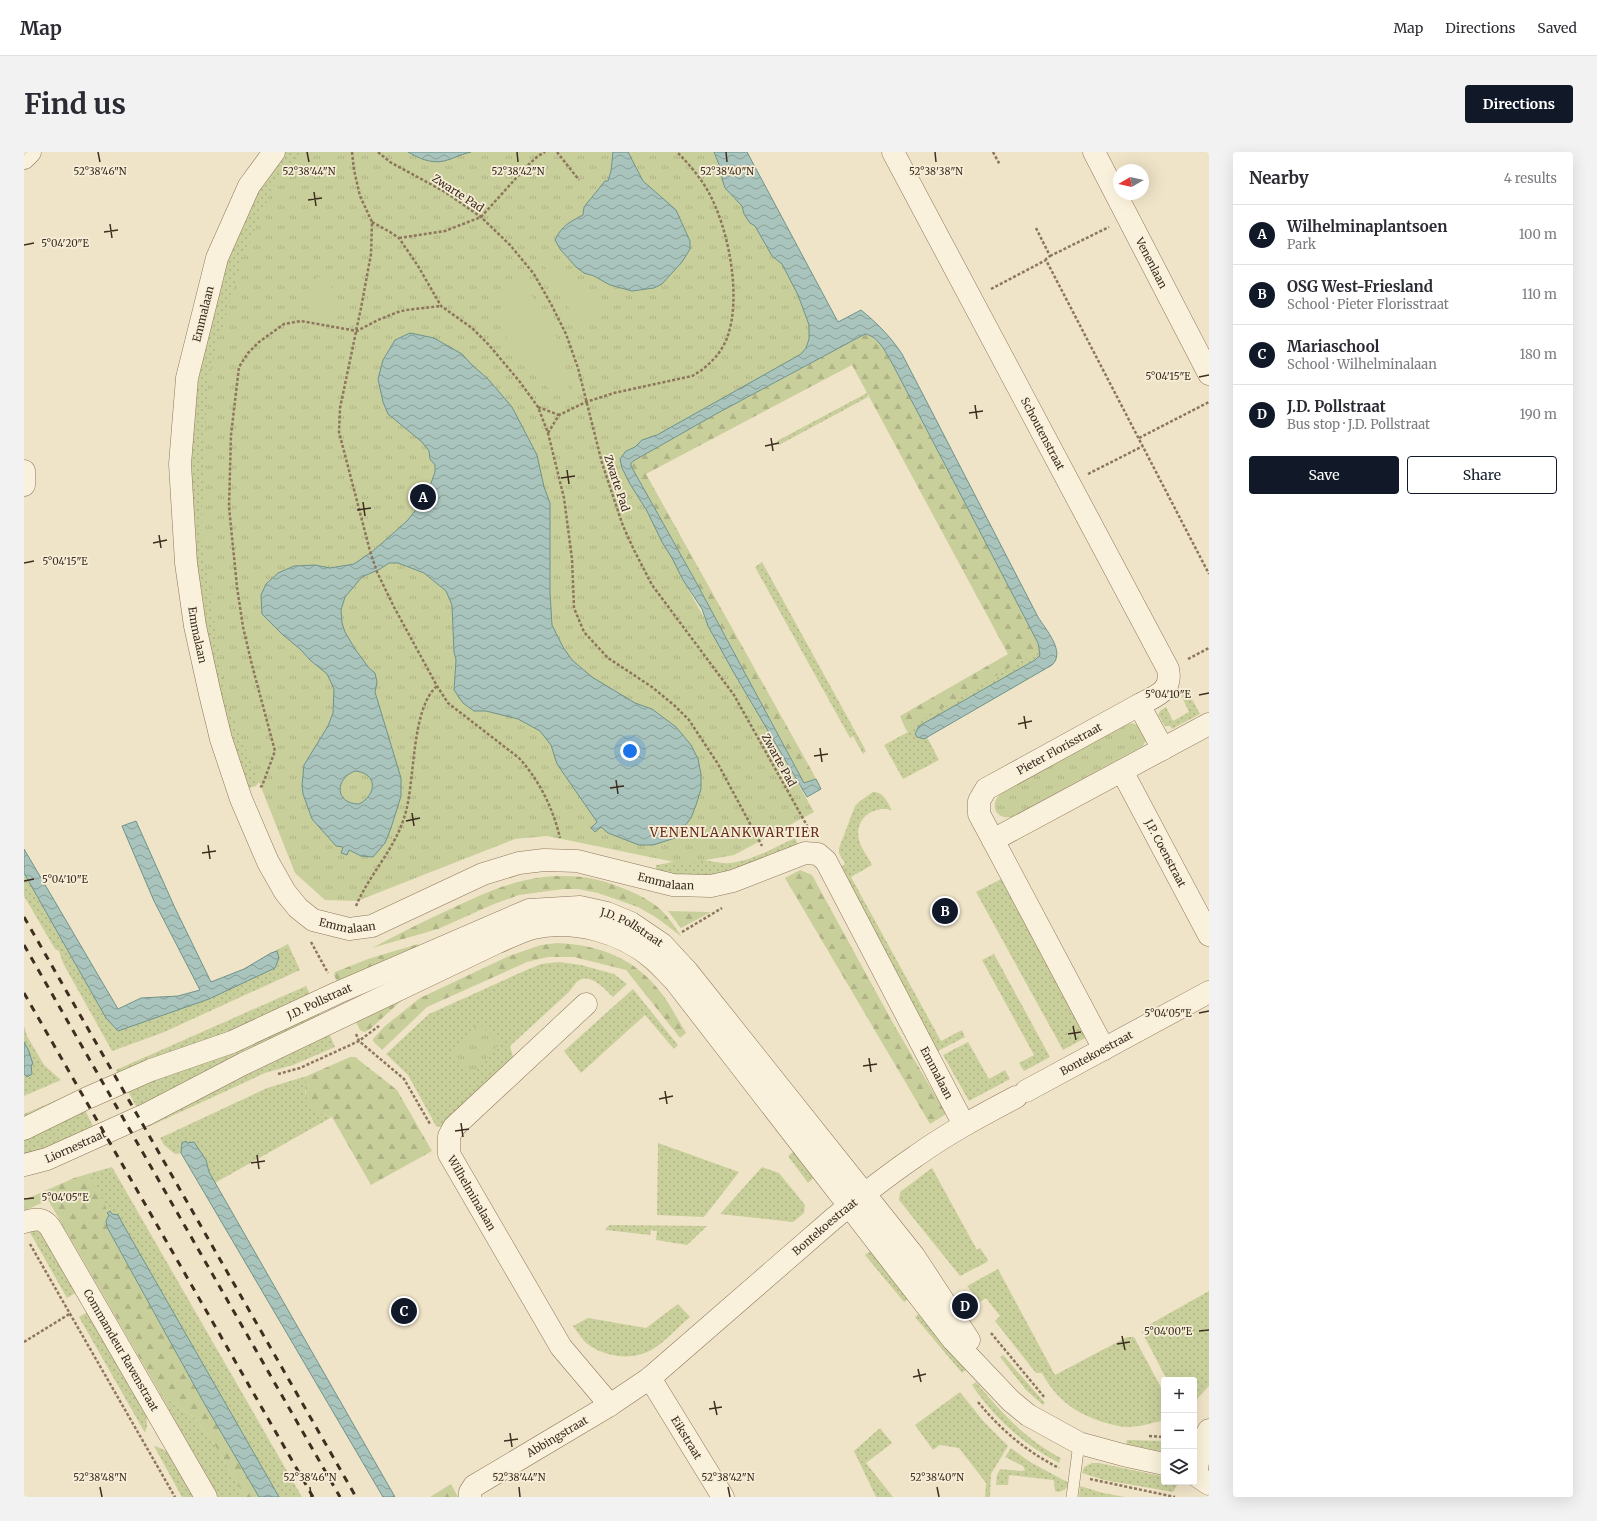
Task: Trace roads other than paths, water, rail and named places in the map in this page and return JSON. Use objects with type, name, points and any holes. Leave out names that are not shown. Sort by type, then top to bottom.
[{"type":"street","points":[[24,158],[30,152]]},
{"type":"street","name":"Emmalaan","points":[[274,152],[249,186],[217,258],[187,378],[180,464],[186,563],[195,626],[221,739],[241,799],[268,862],[285,892],[298,908],[313,920],[349,929],[372,926],[490,872],[519,863],[544,860],[565,860],[591,864],[673,885],[711,886],[733,881],[805,853],[818,854],[826,861],[964,1125]]},
{"type":"street","name":"Schoutenstraat","points":[[893,152],[1168,670],[1170,678],[1168,685],[1163,692],[1138,705]]},
{"type":"street","name":"Venenlaan","points":[[1094,152],[1209,374]]},
{"type":"street","points":[[24,471],[24,485]]},
{"type":"street","points":[[1138,705],[1163,749]]},
{"type":"street","name":"Pieter Florisstraat","points":[[1104,1049],[979,814],[979,801],[986,789],[1138,705]]},
{"type":"street","points":[[993,840],[1209,724]]},
{"type":"street","name":"J.P. Coenstraat","points":[[1122,771],[1209,935]]},
{"type":"street","name":"J.D. Pollstraat","points":[[24,1129],[85,1099],[151,1070],[232,1042],[337,993],[529,910],[580,906],[607,913],[632,923],[662,944],[687,971],[857,1200],[953,1340],[1011,1401],[1028,1415],[1079,1443],[1161,1463]]},
{"type":"street","name":"J.D. Pollstraat","points":[[126,1123],[243,1064],[496,943],[532,928],[580,926],[622,938],[654,959],[675,981],[857,1200]]},
{"type":"street","name":"Bontekoestraat","points":[[650,1378],[857,1200],[916,1155],[964,1125],[1209,992]]},
{"type":"street","name":"Wilhelminalaan","points":[[586,1004],[454,1127],[449,1136],[449,1154],[561,1347],[610,1405]]},
{"type":"street","name":"Liornestraat","points":[[24,1165],[47,1159],[126,1123]]},
{"type":"street","name":"Commandeur Ravenstraat","points":[[26,1228],[39,1219],[45,1221],[206,1497]]},
{"type":"street","name":"Abbingstraat","points":[[470,1497],[470,1492],[474,1486],[610,1405],[650,1378]]},
{"type":"street","name":"Eikstraat","points":[[650,1378],[723,1497]]},
{"type":"street","points":[[1200,1478],[1201,1444],[1209,1430]]},
{"type":"lane","points":[[1072,1497],[1079,1443]]},
{"type":"water","points":[[408,152],[471,152],[447,160],[434,162],[425,160]]},
{"type":"water","points":[[613,152],[628,152],[643,181],[676,210],[690,241],[690,249],[682,262],[662,284],[654,288],[632,291],[610,285],[594,276],[584,273],[576,267],[560,249],[555,240],[564,227],[583,215],[584,207],[605,181],[608,181],[611,171]]},
{"type":"water","points":[[714,152],[747,152],[838,322],[861,310],[883,330],[902,354],[1038,617],[1050,634],[1057,654],[1056,660],[1052,665],[924,739],[917,737],[915,734],[919,726],[1035,660],[1040,655],[1038,643],[893,365],[882,346],[870,335],[865,334],[716,414],[635,460],[631,463],[631,466],[696,582],[804,783],[816,779],[821,789],[807,797],[734,673],[708,626],[702,609],[683,580],[647,511],[630,484],[622,468],[620,459],[626,451],[635,447],[642,440],[657,435],[801,354],[806,348],[809,339],[809,325],[798,295],[782,264],[772,256],[755,226],[750,223],[744,214],[742,206],[725,188],[722,179],[722,172]]},
{"type":"water","points":[[410,333],[434,338],[462,354],[488,379],[512,407],[537,455],[544,487],[550,503],[550,593],[552,625],[563,647],[572,660],[592,677],[635,703],[652,709],[676,727],[691,745],[698,759],[701,774],[701,789],[691,818],[675,838],[653,845],[639,845],[608,833],[601,827],[595,832],[591,828],[597,822],[557,764],[551,745],[540,731],[518,719],[486,711],[474,711],[463,703],[454,690],[456,660],[454,652],[452,605],[446,591],[424,573],[398,563],[389,563],[362,577],[345,597],[341,610],[342,623],[345,632],[355,649],[369,668],[375,673],[377,682],[375,692],[401,778],[401,796],[391,828],[385,843],[373,857],[361,856],[349,850],[347,855],[341,853],[343,847],[336,846],[312,819],[303,794],[302,785],[304,765],[328,726],[333,713],[334,689],[327,674],[310,660],[262,614],[261,595],[266,584],[278,573],[294,566],[315,565],[330,568],[354,564],[373,551],[407,521],[426,497],[435,472],[435,465],[430,459],[429,451],[422,442],[388,414],[383,402],[378,379],[383,360],[395,340]],"holes":[[[355,771],[363,773],[371,780],[372,790],[369,795],[359,804],[351,803],[345,800],[340,790],[343,780]]]},
{"type":"water","points":[[136,821],[175,908],[211,982],[244,969],[271,953],[277,951],[279,958],[275,968],[209,999],[118,1031],[106,1018],[24,873],[24,849],[118,1009],[141,998],[178,996],[200,990],[154,901],[122,826]]},
{"type":"water","points":[[24,1042],[33,1064],[31,1065],[32,1074],[27,1077],[24,1074]]},
{"type":"water","points":[[186,1141],[187,1143],[194,1142],[206,1160],[209,1172],[395,1497],[383,1497],[181,1153],[182,1143]]},
{"type":"water","points":[[110,1211],[112,1214],[118,1215],[279,1497],[259,1497],[204,1403],[107,1227],[106,1221],[109,1215],[107,1213]]},
{"type":"railway","points":[[24,917],[356,1497]]},
{"type":"railway","points":[[24,945],[340,1497]]},
{"type":"railway","points":[[24,993],[313,1497]]},
{"type":"place","name":"Wilhelminaplantsoen","points":[[423,497]]},
{"type":"place","name":"OSG West-Friesland","points":[[945,911]]},
{"type":"place","name":"J.D. Pollstraat","points":[[965,1306]]},
{"type":"place","name":"Mariaschool","points":[[404,1311]]},
{"type":"district","name":"VENENLAANKWARTIER","points":[[735,832]]}]
